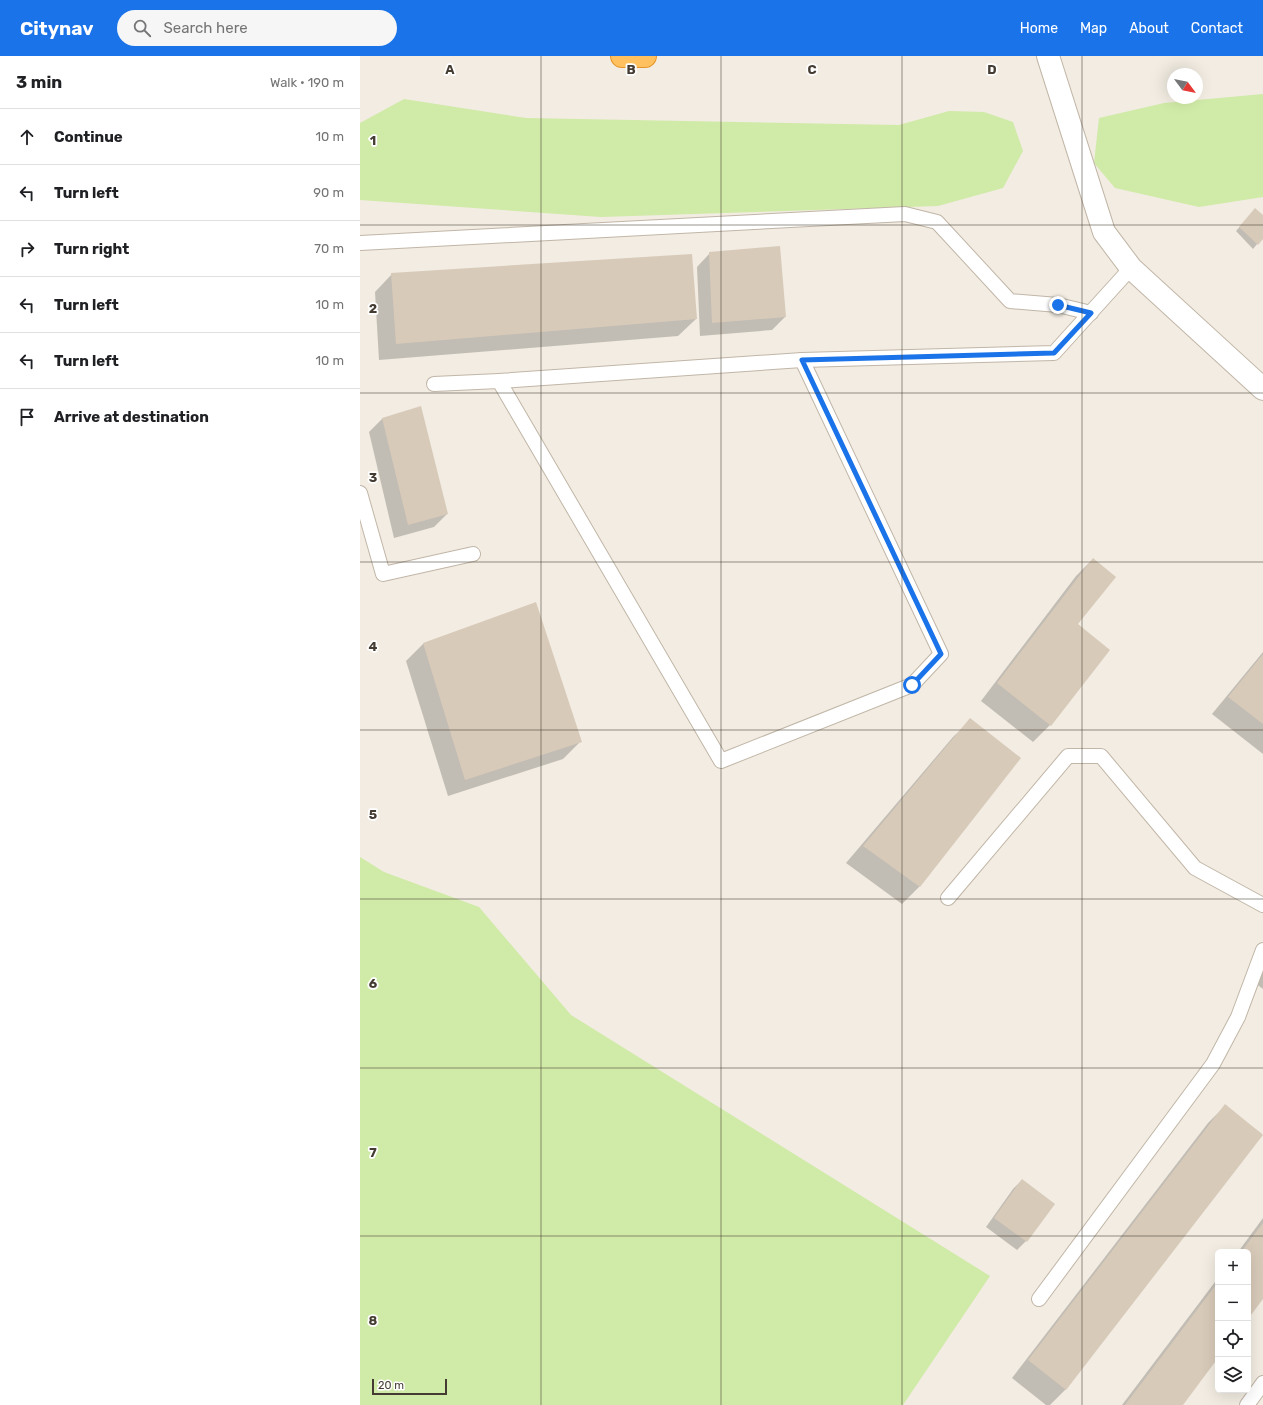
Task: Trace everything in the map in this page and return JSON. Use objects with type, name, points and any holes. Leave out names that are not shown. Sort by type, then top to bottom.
[{"type":"highway","points":[[622,56],[645,56]]},
{"type":"street","points":[[1048,56],[1104,232],[1131,268],[1263,389]]},
{"type":"lane","points":[[360,243],[905,214],[937,222],[1010,301],[1058,305],[1091,313]]},
{"type":"lane","points":[[434,384],[499,381],[802,360],[1054,353],[1131,268]]},
{"type":"lane","points":[[499,381],[720,761],[912,685],[941,654],[802,360]]},
{"type":"lane","points":[[360,493],[383,574],[473,554]]},
{"type":"lane","points":[[948,898],[1068,756],[1101,756],[1195,868],[1263,905]]},
{"type":"lane","points":[[1039,1299],[1213,1064],[1238,1017],[1263,950]]},
{"type":"lane","points":[[1247,1405],[1263,1383]]},
{"type":"green space","points":[[1263,94],[1263,197],[1199,207],[1115,188],[1094,163],[1099,118],[1164,103],[1203,104],[1203,99]]},
{"type":"green space","points":[[404,99],[526,118],[899,125],[949,111],[984,112],[1013,122],[1023,151],[1003,188],[938,206],[601,217],[360,200],[360,123]]},
{"type":"green space","points":[[360,857],[384,872],[479,907],[571,1015],[990,1276],[903,1405],[360,1405]]},
{"type":"building","points":[[1255,208],[1263,215],[1263,239],[1258,245],[1239,227]]},
{"type":"building","points":[[780,246],[786,317],[712,323],[709,252]]},
{"type":"building","points":[[692,254],[697,319],[396,344],[391,273]]},
{"type":"building","points":[[421,406],[448,514],[408,525],[382,418]]},
{"type":"building","points":[[1093,558],[1116,577],[1078,624],[1110,650],[1051,726],[997,683]]},
{"type":"building","points":[[536,602],[582,742],[465,780],[423,643]]},
{"type":"building","points":[[1263,654],[1263,724],[1228,697]]},
{"type":"building","points":[[970,718],[1021,758],[920,887],[863,846]]},
{"type":"building","points":[[1225,1104],[1263,1135],[1066,1390],[1028,1360]]},
{"type":"building","points":[[1022,1179],[1055,1204],[1027,1242],[994,1218]]},
{"type":"building","points":[[1263,1223],[1263,1299],[1251,1315],[1251,1249],[1243,1249]]},
{"type":"building","points":[[1215,1286],[1215,1362],[1183,1405],[1125,1405]]},
{"type":"route","points":[[912,685],[941,654],[802,360],[1054,353],[1091,313],[1058,305]]}]
